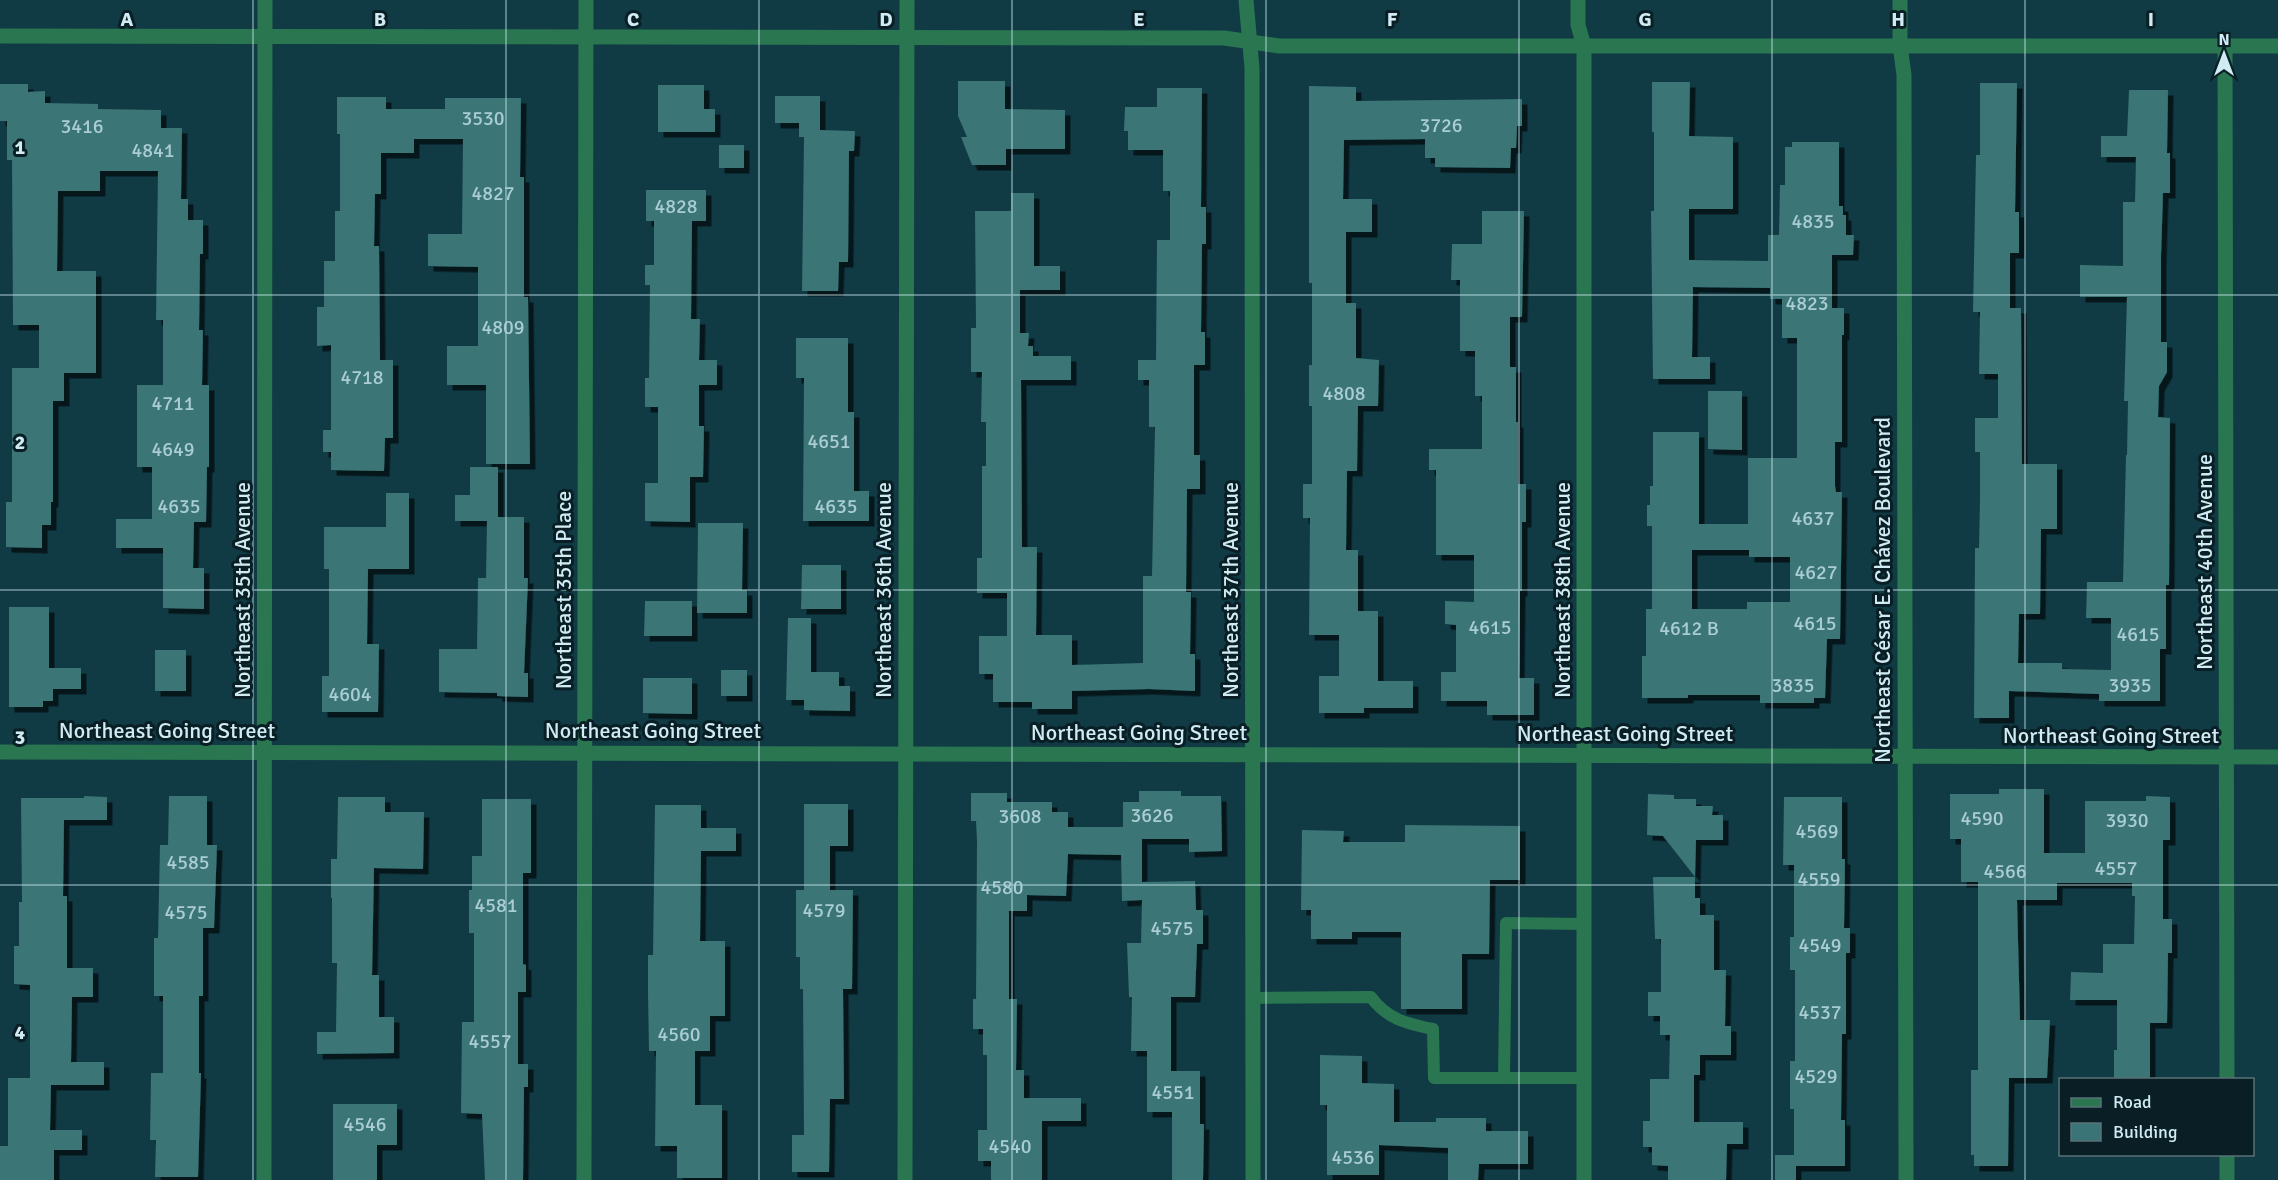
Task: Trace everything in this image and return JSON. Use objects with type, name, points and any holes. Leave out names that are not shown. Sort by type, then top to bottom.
[{"type":"street","name":"Northeast 35th Avenue","points":[[264,1180],[265,0]]},
{"type":"street","name":"Northeast 35th Place","points":[[584,1180],[586,0]]},
{"type":"street","name":"Northeast 36th Avenue","points":[[905,1180],[907,0]]},
{"type":"street","name":"Northeast 37th Avenue","points":[[1246,0],[1252,68],[1253,1180]]},
{"type":"street","name":"Northeast 38th Avenue","points":[[1578,0],[1578,25],[1584,46],[1584,1180]]},
{"type":"street","name":"Northeast César E. Chávez Boulevard","points":[[1900,0],[1900,45],[1904,75],[1906,1180]]},
{"type":"street","points":[[0,36],[1224,38],[1279,46],[2278,46]]},
{"type":"street","name":"Northeast 40th Avenue","points":[[2226,45],[2227,1078]]},
{"type":"street","name":"Northeast Going Street","points":[[0,752],[2278,758]]},
{"type":"street","points":[[2227,1156],[2227,1180]]},
{"type":"lane","points":[[1504,1078],[1506,923],[1585,924]]},
{"type":"lane","points":[[1253,998],[1371,997],[1378,1007],[1392,1018],[1433,1029],[1434,1078],[1584,1078]]},
{"type":"building","points":[[958,81],[1005,81],[1005,109],[1065,110],[1065,149],[1006,149],[1006,165],[972,165],[961,137],[967,137],[958,116]]},
{"type":"building","points":[[1652,82],[1690,82],[1689,136],[1733,137],[1733,209],[1689,209],[1689,260],[1768,261],[1768,235],[1779,235],[1780,185],[1785,185],[1785,147],[1792,147],[1792,142],[1839,142],[1839,206],[1843,206],[1843,215],[1846,215],[1846,235],[1854,235],[1853,255],[1832,255],[1832,308],[1844,308],[1842,442],[1835,442],[1835,486],[1836,492],[1842,492],[1840,639],[1827,639],[1825,698],[1814,698],[1814,703],[1760,703],[1760,695],[1688,695],[1688,698],[1642,698],[1642,656],[1646,656],[1646,609],[1652,609],[1652,526],[1647,526],[1647,505],[1650,505],[1650,486],[1653,486],[1653,432],[1699,432],[1699,524],[1748,524],[1748,458],[1797,458],[1797,338],[1782,338],[1782,299],[1770,299],[1770,288],[1693,287],[1692,357],[1710,357],[1710,379],[1653,379],[1651,211],[1654,211],[1654,132],[1652,132]],"holes":[[[1692,550],[1749,550],[1749,557],[1790,557],[1790,602],[1747,602],[1747,609],[1692,609]]]},
{"type":"building","points":[[1980,83],[2017,83],[2015,212],[2019,212],[2019,253],[2010,253],[2010,308],[2021,308],[2022,464],[2057,464],[2057,529],[2041,529],[2040,614],[2019,614],[2018,663],[2062,663],[2062,669],[2111,670],[2111,618],[2086,618],[2087,582],[2123,582],[2128,401],[2124,401],[2127,297],[2080,297],[2080,265],[2123,266],[2123,202],[2135,202],[2136,157],[2101,157],[2101,136],[2127,136],[2129,90],[2168,90],[2167,153],[2170,153],[2170,193],[2163,193],[2161,256],[2161,342],[2167,342],[2167,372],[2159,386],[2158,417],[2170,418],[2169,585],[2166,585],[2166,649],[2160,649],[2160,701],[2099,701],[2099,694],[2009,691],[2009,718],[1974,718],[1975,548],[1979,548],[1980,499],[1980,452],[1975,452],[1975,418],[1998,418],[1998,374],[1979,374],[1980,312],[1973,312],[1976,155],[1980,155]]},
{"type":"building","points":[[0,84],[28,84],[28,92],[45,91],[45,103],[98,104],[98,109],[161,110],[161,128],[182,128],[181,199],[188,199],[188,220],[203,220],[199,330],[203,330],[202,385],[209,385],[209,467],[207,467],[206,522],[194,522],[193,568],[204,568],[204,609],[163,608],[163,548],[116,548],[116,519],[152,519],[152,467],[137,467],[137,385],[163,385],[163,320],[156,320],[158,171],[100,171],[100,191],[58,191],[57,271],[96,271],[96,373],[64,373],[64,401],[53,401],[53,502],[51,502],[51,525],[42,525],[42,548],[6,547],[6,502],[12,502],[12,368],[39,368],[39,325],[13,325],[12,160],[7,160],[7,121],[0,121]]},
{"type":"building","points":[[658,85],[704,85],[704,109],[715,109],[715,132],[658,132]]},
{"type":"building","points":[[1309,86],[1356,87],[1356,101],[1522,99],[1522,126],[1517,126],[1516,148],[1511,148],[1510,168],[1435,167],[1435,158],[1425,158],[1425,139],[1344,140],[1343,199],[1372,199],[1372,232],[1346,232],[1346,303],[1356,303],[1356,358],[1379,360],[1378,406],[1358,406],[1357,471],[1347,471],[1346,550],[1358,550],[1358,611],[1378,611],[1378,681],[1413,681],[1413,708],[1364,708],[1364,713],[1319,713],[1319,676],[1339,676],[1339,635],[1309,635],[1310,518],[1303,518],[1303,484],[1312,484],[1312,406],[1309,406],[1309,365],[1312,365],[1312,283],[1309,283]]},
{"type":"building","points":[[1157,88],[1202,88],[1201,207],[1206,207],[1206,244],[1202,244],[1201,332],[1205,332],[1205,365],[1194,365],[1194,455],[1200,455],[1200,489],[1187,489],[1186,592],[1191,592],[1190,654],[1195,654],[1195,691],[1149,689],[1072,691],[1072,709],[1032,709],[1032,702],[993,702],[993,674],[979,674],[979,636],[1007,636],[1007,593],[977,593],[977,558],[982,558],[982,466],[986,466],[986,422],[981,422],[982,372],[971,372],[971,328],[976,328],[975,211],[1011,211],[1011,193],[1034,193],[1034,266],[1060,266],[1060,290],[1020,290],[1020,333],[1029,333],[1028,346],[1033,346],[1033,356],[1071,356],[1071,380],[1021,380],[1022,547],[1037,547],[1036,635],[1072,635],[1072,665],[1143,663],[1143,576],[1152,576],[1155,427],[1149,427],[1149,380],[1138,380],[1138,360],[1156,360],[1157,240],[1170,240],[1170,191],[1163,191],[1163,150],[1128,150],[1128,131],[1124,131],[1125,107],[1157,107]]},
{"type":"building","points":[[775,96],[820,96],[820,130],[855,131],[854,151],[849,151],[848,262],[839,262],[838,291],[802,291],[804,137],[799,137],[799,123],[775,123]]},
{"type":"building","points":[[337,97],[386,97],[386,109],[445,109],[445,98],[521,98],[520,177],[524,177],[524,297],[528,297],[530,464],[486,464],[486,385],[447,385],[447,346],[478,346],[478,267],[428,266],[428,234],[462,234],[463,139],[414,139],[414,153],[381,153],[381,194],[375,194],[374,246],[379,246],[380,360],[393,360],[393,438],[385,438],[384,471],[331,470],[331,452],[323,452],[323,430],[331,430],[331,345],[317,346],[317,307],[324,307],[324,261],[335,261],[335,211],[340,211],[340,134],[337,134]]},
{"type":"building","points":[[719,145],[744,145],[744,168],[719,168]]},
{"type":"building","points":[[646,190],[706,190],[706,221],[692,221],[691,319],[700,319],[699,360],[717,360],[717,385],[699,385],[699,426],[704,426],[703,477],[690,477],[690,522],[645,521],[645,483],[658,483],[658,407],[645,407],[645,378],[649,378],[650,285],[645,285],[645,265],[654,265],[654,221],[646,221]]},
{"type":"building","points":[[1482,211],[1524,211],[1522,317],[1510,317],[1510,367],[1516,367],[1518,484],[1526,484],[1526,522],[1522,522],[1519,678],[1534,678],[1534,715],[1487,715],[1487,701],[1441,701],[1441,672],[1456,672],[1456,625],[1445,624],[1445,601],[1474,602],[1474,555],[1436,555],[1436,470],[1429,470],[1429,449],[1482,449],[1482,396],[1475,396],[1475,351],[1460,351],[1460,280],[1451,280],[1452,244],[1482,244]]},
{"type":"building","points":[[796,338],[848,338],[848,412],[854,412],[854,491],[869,491],[869,521],[803,521],[804,378],[796,378]]},
{"type":"building","points":[[1708,391],[1742,391],[1742,450],[1708,449]]},
{"type":"building","points":[[470,467],[498,467],[498,517],[524,517],[524,578],[528,578],[524,673],[528,673],[528,697],[497,696],[497,693],[439,692],[439,649],[477,649],[478,578],[486,578],[487,521],[455,521],[455,495],[470,495]]},
{"type":"building","points":[[386,493],[409,493],[409,569],[368,569],[367,644],[379,644],[378,712],[322,712],[322,676],[329,676],[329,569],[324,569],[324,527],[386,527]]},
{"type":"building","points":[[698,523],[743,523],[742,590],[747,590],[747,613],[697,613]]},
{"type":"building","points":[[802,565],[841,565],[841,609],[801,609]]},
{"type":"building","points":[[645,601],[692,601],[692,636],[644,636]]},
{"type":"building","points":[[9,607],[49,607],[49,668],[81,668],[81,689],[53,689],[53,701],[43,701],[43,707],[9,707]]},
{"type":"building","points":[[788,618],[811,618],[811,672],[839,672],[839,686],[850,686],[850,711],[804,710],[804,700],[786,700]]},
{"type":"building","points":[[155,650],[186,650],[186,691],[155,691]]},
{"type":"building","points":[[721,670],[747,670],[747,696],[721,696]]},
{"type":"building","points":[[643,678],[692,678],[692,714],[643,713]]},
{"type":"building","points":[[1999,789],[2044,789],[2044,853],[2085,853],[2085,801],[2146,801],[2146,796],[2170,797],[2170,840],[2163,840],[2163,919],[2172,919],[2172,953],[2168,953],[2167,1023],[2150,1023],[2150,1078],[2114,1078],[2114,1050],[2117,1050],[2117,1000],[2070,1000],[2071,972],[2103,973],[2103,944],[2134,944],[2135,896],[2132,896],[2132,883],[2057,883],[2057,900],[2017,900],[2020,1020],[2050,1020],[2047,1078],[2009,1078],[2008,1166],[1974,1166],[1974,1155],[1971,1155],[1971,1070],[1978,1070],[1978,882],[1961,882],[1961,839],[1950,839],[1950,794],[1999,794]]},
{"type":"building","points":[[1139,791],[1181,791],[1181,796],[1221,796],[1222,851],[1189,852],[1189,839],[1142,839],[1142,882],[1195,881],[1196,910],[1203,910],[1203,944],[1197,944],[1195,997],[1171,997],[1171,1071],[1200,1071],[1200,1124],[1204,1124],[1203,1180],[1172,1180],[1172,1112],[1147,1112],[1147,1051],[1131,1051],[1132,997],[1129,997],[1127,943],[1141,943],[1142,900],[1122,901],[1121,855],[1068,854],[1066,896],[1027,895],[1027,911],[1009,911],[1009,999],[1017,999],[1016,1070],[1024,1070],[1024,1098],[1081,1098],[1081,1121],[1042,1121],[1042,1180],[991,1180],[991,1161],[978,1161],[978,1130],[987,1130],[987,1055],[983,1055],[983,1029],[973,1029],[973,999],[976,999],[977,841],[976,821],[971,821],[971,793],[1007,793],[1007,802],[1052,802],[1052,812],[1068,812],[1068,827],[1123,827],[1123,802],[1139,802]]},
{"type":"building","points":[[1648,794],[1674,795],[1674,799],[1696,799],[1696,806],[1713,806],[1712,815],[1723,815],[1723,840],[1696,840],[1695,877],[1663,836],[1647,835]]},
{"type":"building","points":[[84,796],[107,797],[107,820],[64,820],[63,896],[67,896],[67,968],[93,968],[93,997],[72,997],[71,1062],[104,1062],[104,1085],[51,1085],[50,1130],[82,1130],[82,1150],[54,1150],[54,1180],[0,1180],[0,1146],[8,1146],[8,1078],[30,1078],[30,985],[14,984],[14,946],[19,946],[19,902],[22,902],[21,798],[84,798]]},
{"type":"building","points":[[169,796],[207,796],[207,845],[217,845],[214,928],[203,928],[203,996],[199,996],[199,1073],[201,1073],[198,1177],[155,1177],[156,1140],[150,1140],[151,1073],[163,1073],[163,996],[154,996],[154,938],[158,938],[160,845],[168,845]]},
{"type":"building","points":[[338,797],[385,797],[385,812],[424,812],[423,869],[374,868],[372,975],[379,975],[379,1017],[394,1017],[394,1053],[317,1054],[317,1032],[336,1032],[337,963],[332,963],[331,859],[337,859]]},
{"type":"building","points":[[1784,797],[1842,797],[1842,859],[1845,859],[1844,928],[1850,928],[1850,953],[1846,953],[1846,1034],[1842,1034],[1841,1120],[1845,1120],[1845,1166],[1796,1166],[1796,1180],[1775,1180],[1775,1155],[1794,1155],[1794,1109],[1790,1109],[1790,1061],[1795,1061],[1795,970],[1790,970],[1790,937],[1794,937],[1794,865],[1783,865]]},
{"type":"building","points":[[482,799],[531,799],[531,873],[523,873],[523,964],[526,965],[526,992],[518,992],[518,1064],[528,1064],[528,1087],[524,1087],[523,1180],[485,1180],[482,1114],[461,1113],[462,1022],[474,1022],[474,933],[469,933],[469,890],[472,890],[472,856],[482,856]]},
{"type":"building","points":[[804,804],[848,804],[848,846],[830,846],[830,890],[853,890],[852,989],[843,989],[844,1099],[830,1099],[829,1172],[792,1172],[792,1135],[804,1135],[803,989],[800,989],[800,957],[796,957],[796,890],[804,890]]},
{"type":"building","points":[[655,805],[701,805],[701,828],[736,828],[736,851],[701,851],[700,941],[725,941],[725,1016],[710,1016],[710,1051],[695,1051],[695,1105],[722,1105],[722,1178],[677,1178],[677,1146],[655,1146],[656,1051],[649,1051],[648,955],[653,955]]},
{"type":"building","points":[[1405,825],[1520,826],[1520,880],[1490,880],[1489,954],[1462,954],[1462,1009],[1401,1009],[1401,932],[1352,932],[1352,939],[1311,939],[1311,910],[1301,910],[1302,830],[1344,831],[1343,842],[1405,842]]},
{"type":"building","points":[[1653,877],[1695,877],[1695,898],[1700,898],[1700,915],[1714,915],[1714,970],[1726,970],[1725,1026],[1731,1026],[1731,1055],[1700,1055],[1700,1075],[1694,1075],[1694,1122],[1743,1122],[1743,1144],[1727,1144],[1726,1180],[1668,1180],[1668,1166],[1652,1165],[1652,1147],[1643,1147],[1643,1121],[1650,1121],[1650,1079],[1669,1079],[1670,1035],[1660,1035],[1660,1016],[1648,1016],[1648,992],[1661,992],[1661,939],[1655,939]]},
{"type":"building","points":[[1320,1055],[1362,1056],[1362,1083],[1394,1084],[1394,1122],[1436,1122],[1436,1118],[1486,1118],[1486,1131],[1528,1131],[1528,1164],[1479,1164],[1478,1180],[1448,1180],[1448,1148],[1379,1145],[1379,1175],[1327,1175],[1327,1105],[1320,1105]]},
{"type":"building","points":[[333,1104],[397,1104],[397,1145],[377,1145],[377,1180],[333,1180]]}]
